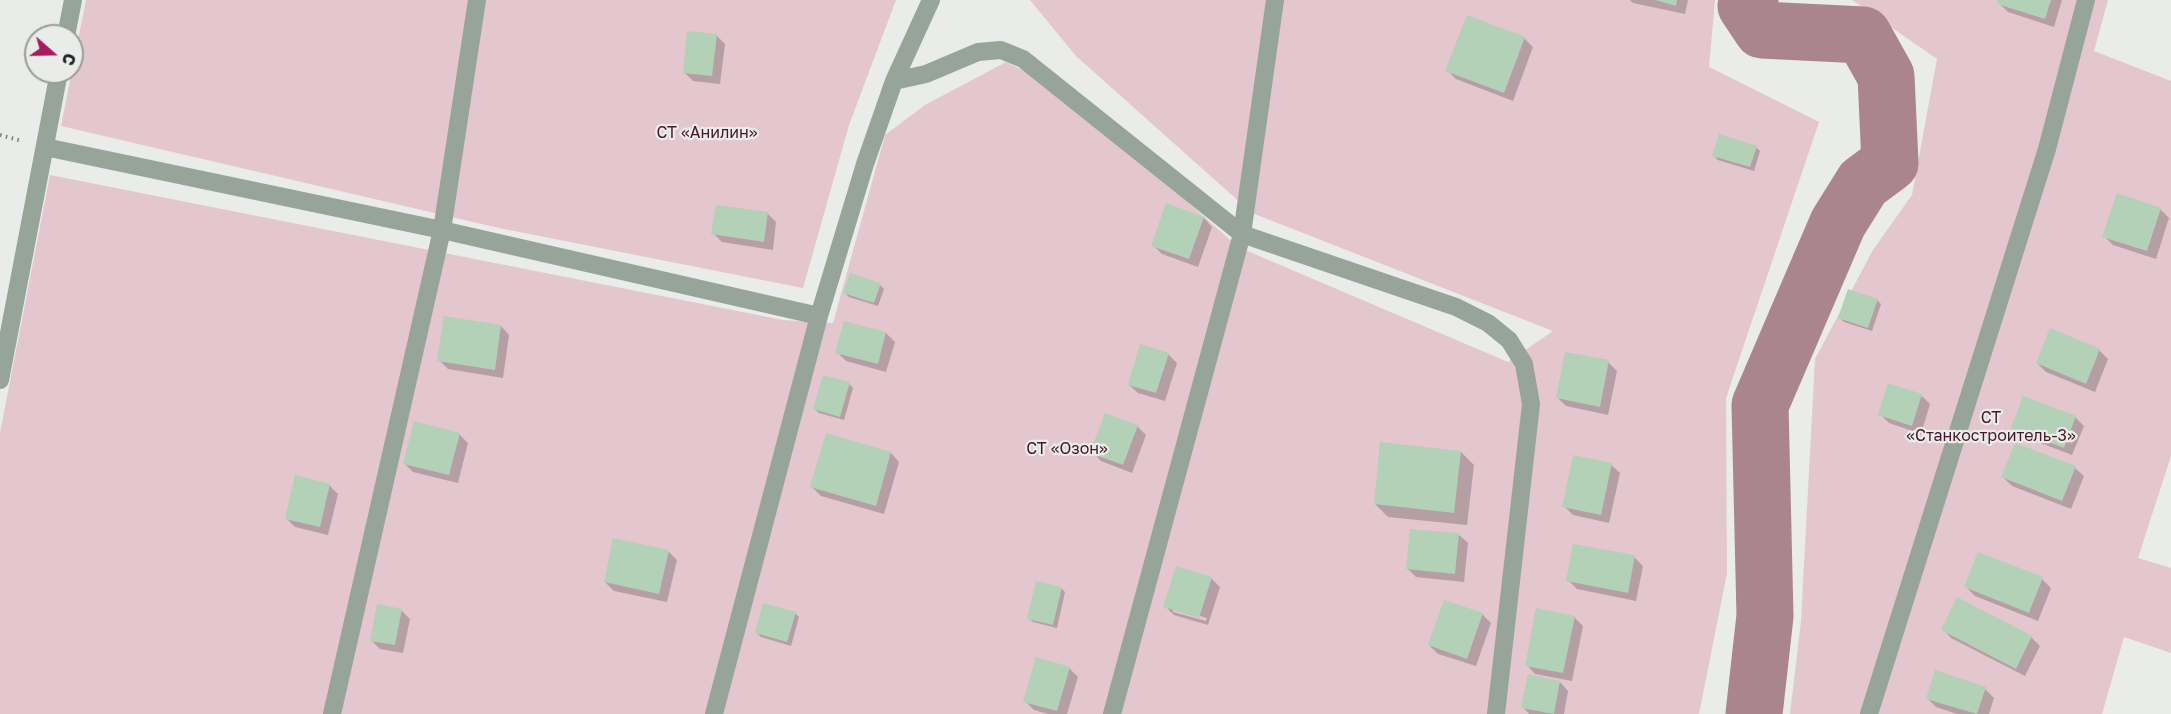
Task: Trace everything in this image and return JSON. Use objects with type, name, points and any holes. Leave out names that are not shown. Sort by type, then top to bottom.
[{"type":"street","points":[[68,24],[73,0]]},
{"type":"street","points":[[332,714],[442,230],[477,0]]},
{"type":"street","points":[[714,714],[819,316],[865,164],[894,81],[931,0]]},
{"type":"street","points":[[1112,714],[1242,234],[1275,0]]},
{"type":"street","points":[[1869,714],[2047,149],[2086,0]]},
{"type":"street","points":[[894,81],[926,74],[978,52],[1001,50],[1023,59],[1242,234],[1456,307],[1488,323],[1509,340],[1524,364],[1531,404],[1497,714]]},
{"type":"street","points":[[0,380],[57,84]]},
{"type":"street","points":[[45,147],[442,230],[819,316]]},
{"type":"green space","name":"СТ «Анилин»","points":[[86,0],[896,0],[849,125],[803,288],[499,228],[61,126],[69,84],[84,84],[84,24],[81,24]]},
{"type":"green space","name":"СТ «Озон»","points":[[1030,0],[1715,0],[1709,67],[1819,122],[1726,398],[1727,573],[1699,714],[0,714],[0,433],[50,175],[783,320],[833,323],[885,135],[925,105],[1006,62],[1064,91],[1238,247],[1508,362],[1553,331],[1252,213],[1076,56]]},
{"type":"green space","name":"СТ «Станкостроитель-3»","points":[[1852,0],[2108,0],[2094,51],[2171,81],[2171,456],[2138,558],[2171,568],[2171,653],[2124,637],[2102,714],[1790,714],[1801,621],[1815,359],[1873,250],[1912,195],[1937,59]]},
{"type":"building","points":[[1655,0],[1677,0],[1676,6]]},
{"type":"building","points":[[1998,0],[2051,0],[2045,19],[1997,4]]},
{"type":"building","points":[[1467,15],[1525,37],[1504,93],[1445,71]]},
{"type":"building","points":[[687,31],[717,34],[712,76],[683,73]]},
{"type":"building","points":[[1719,134],[1757,146],[1750,167],[1712,156]]},
{"type":"building","points":[[2117,193],[2161,208],[2147,251],[2102,237]]},
{"type":"building","points":[[1166,203],[1204,217],[1189,259],[1151,246]]},
{"type":"building","points":[[716,205],[768,212],[764,242],[711,234]]},
{"type":"building","points":[[850,273],[881,283],[874,303],[843,293]]},
{"type":"building","points":[[1848,289],[1878,299],[1868,328],[1838,318]]},
{"type":"building","points":[[444,316],[501,325],[495,370],[437,361]]},
{"type":"building","points":[[844,321],[886,332],[878,364],[835,353]]},
{"type":"building","points":[[2050,328],[2100,349],[2086,384],[2036,363]]},
{"type":"building","points":[[1140,344],[1169,353],[1156,393],[1128,385]]},
{"type":"building","points":[[1565,352],[1609,360],[1600,407],[1556,398]]},
{"type":"building","points":[[823,375],[850,382],[840,417],[813,409]]},
{"type":"building","points":[[1888,383],[1922,394],[1912,426],[1878,415]]},
{"type":"building","points":[[2023,396],[2076,416],[2064,448],[2011,428]]},
{"type":"building","points":[[1105,413],[1138,425],[1123,465],[1090,453]]},
{"type":"building","points":[[414,421],[460,433],[449,475],[403,464]]},
{"type":"building","points":[[826,433],[891,452],[876,506],[810,487]]},
{"type":"building","points":[[1380,442],[1461,451],[1454,513],[1374,504]]},
{"type":"building","points":[[2015,443],[2076,466],[2062,501],[2001,477]]},
{"type":"building","points":[[1573,455],[1612,463],[1601,515],[1562,507]]},
{"type":"building","points":[[295,475],[330,484],[320,527],[285,519]]},
{"type":"building","points":[[1410,529],[1459,533],[1455,574],[1406,569]]},
{"type":"building","points":[[613,538],[669,550],[659,594],[604,582]]},
{"type":"building","points":[[1573,544],[1635,555],[1628,593],[1566,581]]},
{"type":"building","points":[[1978,552],[2043,577],[2029,613],[1964,587]]},
{"type":"building","points":[[1176,566],[1212,577],[1199,618],[1163,607]]},
{"type":"building","points":[[1036,581],[1062,587],[1053,625],[1027,619]]},
{"type":"building","points":[[1957,597],[2032,636],[2016,669],[1941,630]]},
{"type":"building","points":[[1444,600],[1483,613],[1467,659],[1428,645]]},
{"type":"building","points":[[763,603],[796,612],[787,642],[755,633]]},
{"type":"building","points":[[377,604],[402,609],[395,645],[370,641]]},
{"type":"building","points":[[1536,608],[1575,616],[1563,673],[1525,666]]},
{"type":"building","points":[[1036,657],[1070,667],[1057,711],[1023,702]]},
{"type":"building","points":[[1935,670],[1986,687],[1977,714],[1926,699]]},
{"type":"building","points":[[1528,674],[1560,681],[1554,714],[1521,708]]},
{"type":"waterway","points":[[1750,0],[1746,6],[1762,30],[1863,35],[1886,76],[1890,163],[1863,183],[1838,223],[1760,405],[1765,616],[1754,714]]}]
